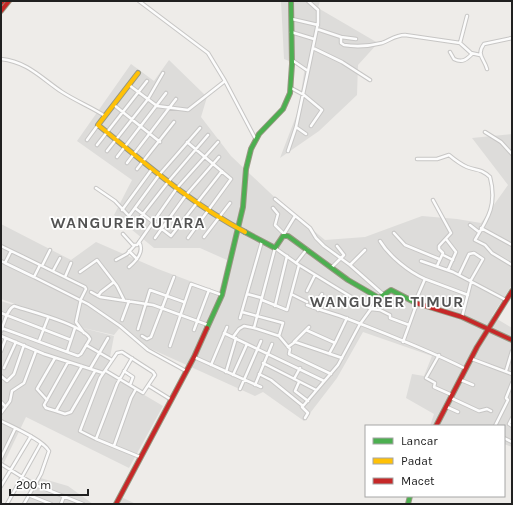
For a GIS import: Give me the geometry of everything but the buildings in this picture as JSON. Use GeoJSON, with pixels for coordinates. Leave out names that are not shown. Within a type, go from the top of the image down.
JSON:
{"type":"FeatureCollection","features":[{"type":"Feature","properties":{"kind":"main road"},"geometry":{"type":"LineString","coordinates":[[1,11],[10,1]]}},
{"type":"Feature","properties":{"kind":"main road"},"geometry":{"type":"LineString","coordinates":[[116,504],[170,399],[194,357],[222,295],[245,194],[247,166],[255,138],[283,109],[291,88],[291,1]]}},
{"type":"Feature","properties":{"kind":"main road"},"geometry":{"type":"LineString","coordinates":[[138,73],[98,125],[168,182],[218,218],[275,248],[285,235],[379,298],[390,290],[416,302],[462,317],[487,330],[512,340]]}},
{"type":"Feature","properties":{"kind":"main road"},"geometry":{"type":"LineString","coordinates":[[437,425],[487,330],[512,291]]}},
{"type":"Feature","properties":{"kind":"street"},"geometry":{"type":"LineString","coordinates":[[139,1],[206,52],[225,81],[255,138]]}},
{"type":"Feature","properties":{"kind":"street"},"geometry":{"type":"LineString","coordinates":[[288,151],[304,95],[318,25],[318,10],[308,1]]}},
{"type":"Feature","properties":{"kind":"street"},"geometry":{"type":"LineString","coordinates":[[460,43],[467,16]]}},
{"type":"Feature","properties":{"kind":"street"},"geometry":{"type":"LineString","coordinates":[[292,19],[318,25]]}},
{"type":"Feature","properties":{"kind":"street"},"geometry":{"type":"LineString","coordinates":[[317,29],[341,38],[356,39]]}},
{"type":"Feature","properties":{"kind":"street"},"geometry":{"type":"LineString","coordinates":[[291,32],[314,39]]}},
{"type":"Feature","properties":{"kind":"street"},"geometry":{"type":"LineString","coordinates":[[341,38],[342,44],[351,46],[381,43],[400,35],[460,43],[472,54],[480,55]]}},
{"type":"Feature","properties":{"kind":"street"},"geometry":{"type":"LineString","coordinates":[[486,69],[480,55],[480,50],[485,43],[502,42],[512,38]]}},
{"type":"Feature","properties":{"kind":"street"},"geometry":{"type":"LineString","coordinates":[[313,48],[342,62],[370,80]]}},
{"type":"Feature","properties":{"kind":"street"},"geometry":{"type":"LineString","coordinates":[[450,52],[454,59],[459,61],[466,60],[472,54]]}},
{"type":"Feature","properties":{"kind":"street"},"geometry":{"type":"LineString","coordinates":[[1,59],[13,61],[27,67],[63,93],[105,116]]}},
{"type":"Feature","properties":{"kind":"street"},"geometry":{"type":"LineString","coordinates":[[292,60],[308,71]]}},
{"type":"Feature","properties":{"kind":"street"},"geometry":{"type":"LineString","coordinates":[[107,151],[148,99],[163,73]]}},
{"type":"Feature","properties":{"kind":"street"},"geometry":{"type":"LineString","coordinates":[[97,145],[147,81]]}},
{"type":"Feature","properties":{"kind":"street"},"geometry":{"type":"LineString","coordinates":[[129,85],[157,106],[191,109],[206,94],[225,81]]}},
{"type":"Feature","properties":{"kind":"street"},"geometry":{"type":"LineString","coordinates":[[291,88],[304,95],[322,110],[311,126]]}},
{"type":"Feature","properties":{"kind":"street"},"geometry":{"type":"LineString","coordinates":[[117,157],[166,93]]}},
{"type":"Feature","properties":{"kind":"street"},"geometry":{"type":"LineString","coordinates":[[128,163],[176,99]]}},
{"type":"Feature","properties":{"kind":"street"},"geometry":{"type":"LineString","coordinates":[[114,105],[160,142]]}},
{"type":"Feature","properties":{"kind":"street"},"geometry":{"type":"LineString","coordinates":[[137,168],[160,142],[174,122]]}},
{"type":"Feature","properties":{"kind":"street"},"geometry":{"type":"LineString","coordinates":[[87,140],[98,125]]}},
{"type":"Feature","properties":{"kind":"street"},"geometry":{"type":"LineString","coordinates":[[296,127],[306,134]]}},
{"type":"Feature","properties":{"kind":"street"},"geometry":{"type":"LineString","coordinates":[[96,188],[115,201],[129,216],[159,174],[200,128]]}},
{"type":"Feature","properties":{"kind":"street"},"geometry":{"type":"LineString","coordinates":[[485,132],[500,142],[512,154]]}},
{"type":"Feature","properties":{"kind":"street"},"geometry":{"type":"LineString","coordinates":[[136,223],[208,135]]}},
{"type":"Feature","properties":{"kind":"street"},"geometry":{"type":"LineString","coordinates":[[187,142],[231,180],[207,210],[188,238]]}},
{"type":"Feature","properties":{"kind":"street"},"geometry":{"type":"LineString","coordinates":[[116,260],[139,242],[177,188],[218,142]]}},
{"type":"Feature","properties":{"kind":"street"},"geometry":{"type":"LineString","coordinates":[[417,159],[437,159],[448,155],[455,161],[468,168],[477,168],[490,177],[493,202],[492,209],[481,228],[476,241],[485,245],[492,253],[512,265]]}},
{"type":"Feature","properties":{"kind":"street"},"geometry":{"type":"LineString","coordinates":[[155,238],[186,195],[219,156]]}},
{"type":"Feature","properties":{"kind":"street"},"geometry":{"type":"LineString","coordinates":[[122,210],[152,169]]}},
{"type":"Feature","properties":{"kind":"street"},"geometry":{"type":"LineString","coordinates":[[135,208],[171,236],[196,202],[222,171]]}},
{"type":"Feature","properties":{"kind":"street"},"geometry":{"type":"LineString","coordinates":[[275,200],[311,228],[318,240],[350,265],[384,295]]}},
{"type":"Feature","properties":{"kind":"street"},"geometry":{"type":"LineString","coordinates":[[433,200],[451,232],[438,246],[443,255],[453,260]]}},
{"type":"Feature","properties":{"kind":"street"},"geometry":{"type":"LineString","coordinates":[[204,237],[230,203]]}},
{"type":"Feature","properties":{"kind":"street"},"geometry":{"type":"LineString","coordinates":[[273,208],[278,214],[275,225],[285,235],[295,216]]}},
{"type":"Feature","properties":{"kind":"street"},"geometry":{"type":"LineString","coordinates":[[470,224],[479,233]]}},
{"type":"Feature","properties":{"kind":"street"},"geometry":{"type":"LineString","coordinates":[[481,228],[512,245]]}},
{"type":"Feature","properties":{"kind":"street"},"geometry":{"type":"LineString","coordinates":[[394,233],[405,245],[439,259]]}},
{"type":"Feature","properties":{"kind":"street"},"geometry":{"type":"LineString","coordinates":[[123,234],[135,245]]}},
{"type":"Feature","properties":{"kind":"street"},"geometry":{"type":"LineString","coordinates":[[446,239],[456,252],[448,270]]}},
{"type":"Feature","properties":{"kind":"street"},"geometry":{"type":"LineString","coordinates":[[240,318],[262,241]]}},
{"type":"Feature","properties":{"kind":"street"},"geometry":{"type":"LineString","coordinates":[[380,241],[383,246],[410,271],[425,279],[468,295]]}},
{"type":"Feature","properties":{"kind":"street"},"geometry":{"type":"LineString","coordinates":[[129,267],[137,260],[141,249],[139,242]]}},
{"type":"Feature","properties":{"kind":"street"},"geometry":{"type":"LineString","coordinates":[[1,246],[85,287],[80,299],[76,322],[90,338],[79,356],[1,329],[11,307],[14,306],[84,332]]}},
{"type":"Feature","properties":{"kind":"street"},"geometry":{"type":"LineString","coordinates":[[332,267],[344,254],[337,246]]}},
{"type":"Feature","properties":{"kind":"street"},"geometry":{"type":"LineString","coordinates":[[254,328],[275,248],[299,265],[371,309],[380,310],[390,316],[390,318],[409,325]]}},
{"type":"Feature","properties":{"kind":"street"},"geometry":{"type":"LineString","coordinates":[[296,263],[307,249]]}},
{"type":"Feature","properties":{"kind":"street"},"geometry":{"type":"LineString","coordinates":[[34,277],[50,250]]}},
{"type":"Feature","properties":{"kind":"street"},"geometry":{"type":"LineString","coordinates":[[350,265],[365,250]]}},
{"type":"Feature","properties":{"kind":"street"},"geometry":{"type":"LineString","coordinates":[[5,263],[11,251]]}},
{"type":"Feature","properties":{"kind":"street"},"geometry":{"type":"LineString","coordinates":[[129,251],[137,260]]}},
{"type":"Feature","properties":{"kind":"street"},"geometry":{"type":"LineString","coordinates":[[421,260],[471,280],[482,258],[471,253],[459,274]]}},
{"type":"Feature","properties":{"kind":"street"},"geometry":{"type":"LineString","coordinates":[[437,266],[439,259],[443,255]]}},
{"type":"Feature","properties":{"kind":"street"},"geometry":{"type":"LineString","coordinates":[[275,306],[287,256]]}},
{"type":"Feature","properties":{"kind":"street"},"geometry":{"type":"LineString","coordinates":[[53,271],[60,258]]}},
{"type":"Feature","properties":{"kind":"street"},"geometry":{"type":"LineString","coordinates":[[80,272],[97,260],[114,282],[124,300]]}},
{"type":"Feature","properties":{"kind":"street"},"geometry":{"type":"LineString","coordinates":[[1,261],[80,299],[120,326],[148,350],[186,371]]}},
{"type":"Feature","properties":{"kind":"street"},"geometry":{"type":"LineString","coordinates":[[65,276],[71,263]]}},
{"type":"Feature","properties":{"kind":"street"},"geometry":{"type":"LineString","coordinates":[[247,294],[287,310],[290,294],[299,265]]}},
{"type":"Feature","properties":{"kind":"street"},"geometry":{"type":"LineString","coordinates":[[459,274],[506,300]]}},
{"type":"Feature","properties":{"kind":"street"},"geometry":{"type":"LineString","coordinates":[[307,291],[315,275]]}},
{"type":"Feature","properties":{"kind":"street"},"geometry":{"type":"LineString","coordinates":[[142,336],[150,338],[174,277]]}},
{"type":"Feature","properties":{"kind":"street"},"geometry":{"type":"LineString","coordinates":[[403,342],[425,279]]}},
{"type":"Feature","properties":{"kind":"street"},"geometry":{"type":"LineString","coordinates":[[98,296],[114,282]]}},
{"type":"Feature","properties":{"kind":"street"},"geometry":{"type":"LineString","coordinates":[[462,317],[471,282]]}},
{"type":"Feature","properties":{"kind":"street"},"geometry":{"type":"LineString","coordinates":[[170,346],[189,287],[192,284],[222,295]]}},
{"type":"Feature","properties":{"kind":"street"},"geometry":{"type":"LineString","coordinates":[[368,292],[374,286]]}},
{"type":"Feature","properties":{"kind":"street"},"geometry":{"type":"LineString","coordinates":[[138,329],[151,290],[184,302]]}},
{"type":"Feature","properties":{"kind":"street"},"geometry":{"type":"LineString","coordinates":[[194,330],[208,290]]}},
{"type":"Feature","properties":{"kind":"street"},"geometry":{"type":"LineString","coordinates":[[91,292],[98,296],[147,303],[181,314],[209,326]]}},
{"type":"Feature","properties":{"kind":"street"},"geometry":{"type":"LineString","coordinates":[[290,294],[318,310],[347,318],[403,342],[439,355],[466,369]]}},
{"type":"Feature","properties":{"kind":"street"},"geometry":{"type":"LineString","coordinates":[[318,310],[322,301],[320,297],[322,294]]}},
{"type":"Feature","properties":{"kind":"street"},"geometry":{"type":"LineString","coordinates":[[302,407],[331,374],[342,358],[360,324],[379,298]]}},
{"type":"Feature","properties":{"kind":"street"},"geometry":{"type":"LineString","coordinates":[[122,320],[129,301]]}},
{"type":"Feature","properties":{"kind":"street"},"geometry":{"type":"LineString","coordinates":[[242,312],[282,323],[279,336]]}},
{"type":"Feature","properties":{"kind":"street"},"geometry":{"type":"LineString","coordinates":[[1,313],[71,340]]}},
{"type":"Feature","properties":{"kind":"street"},"geometry":{"type":"LineString","coordinates":[[39,341],[48,318]]}},
{"type":"Feature","properties":{"kind":"street"},"geometry":{"type":"LineString","coordinates":[[329,354],[347,318]]}},
{"type":"Feature","properties":{"kind":"street"},"geometry":{"type":"LineString","coordinates":[[226,372],[235,338],[241,327],[246,326],[279,336],[290,349],[290,355],[331,374]]}},
{"type":"Feature","properties":{"kind":"street"},"geometry":{"type":"LineString","coordinates":[[211,365],[227,327]]}},
{"type":"Feature","properties":{"kind":"street"},"geometry":{"type":"LineString","coordinates":[[288,347],[309,327]]}},
{"type":"Feature","properties":{"kind":"street"},"geometry":{"type":"LineString","coordinates":[[67,352],[76,328]]}},
{"type":"Feature","properties":{"kind":"street"},"geometry":{"type":"LineString","coordinates":[[306,330],[335,343]]}},
{"type":"Feature","properties":{"kind":"street"},"geometry":{"type":"LineString","coordinates":[[224,333],[300,368],[324,381]]}},
{"type":"Feature","properties":{"kind":"street"},"geometry":{"type":"LineString","coordinates":[[1,336],[55,358],[103,373]]}},
{"type":"Feature","properties":{"kind":"street"},"geometry":{"type":"LineString","coordinates":[[1,351],[6,338]]}},
{"type":"Feature","properties":{"kind":"street"},"geometry":{"type":"LineString","coordinates":[[90,369],[108,338]]}},
{"type":"Feature","properties":{"kind":"street"},"geometry":{"type":"LineString","coordinates":[[240,389],[261,341]]}},
{"type":"Feature","properties":{"kind":"street"},"geometry":{"type":"LineString","coordinates":[[4,368],[16,342]]}},
{"type":"Feature","properties":{"kind":"street"},"geometry":{"type":"LineString","coordinates":[[294,342],[342,358]]}},
{"type":"Feature","properties":{"kind":"street"},"geometry":{"type":"LineString","coordinates":[[233,375],[247,344]]}},
{"type":"Feature","properties":{"kind":"street"},"geometry":{"type":"LineString","coordinates":[[254,385],[272,344]]}},
{"type":"Feature","properties":{"kind":"street"},"geometry":{"type":"LineString","coordinates":[[1,376],[7,381],[14,374],[24,345]]}},
{"type":"Feature","properties":{"kind":"street"},"geometry":{"type":"LineString","coordinates":[[86,345],[112,360]]}},
{"type":"Feature","properties":{"kind":"street"},"geometry":{"type":"LineString","coordinates":[[1,413],[10,401],[12,391],[24,383],[36,351]]}},
{"type":"Feature","properties":{"kind":"street"},"geometry":{"type":"LineString","coordinates":[[106,370],[136,389],[144,392],[149,386],[154,373],[120,351],[103,373],[80,430],[96,439],[140,456]]}},
{"type":"Feature","properties":{"kind":"street"},"geometry":{"type":"LineString","coordinates":[[506,371],[512,351]]}},
{"type":"Feature","properties":{"kind":"street"},"geometry":{"type":"LineString","coordinates":[[439,355],[426,378],[435,383],[434,387],[479,411],[491,411]]}},
{"type":"Feature","properties":{"kind":"street"},"geometry":{"type":"LineString","coordinates":[[194,357],[261,387]]}},
{"type":"Feature","properties":{"kind":"street"},"geometry":{"type":"LineString","coordinates":[[48,400],[37,390],[55,358]]}},
{"type":"Feature","properties":{"kind":"street"},"geometry":{"type":"LineString","coordinates":[[96,439],[120,379],[132,358]]}},
{"type":"Feature","properties":{"kind":"street"},"geometry":{"type":"LineString","coordinates":[[471,359],[512,374]]}},
{"type":"Feature","properties":{"kind":"street"},"geometry":{"type":"LineString","coordinates":[[68,362],[44,406],[64,414],[71,412],[95,371]]}},
{"type":"Feature","properties":{"kind":"street"},"geometry":{"type":"LineString","coordinates":[[263,364],[316,390]]}},
{"type":"Feature","properties":{"kind":"street"},"geometry":{"type":"LineString","coordinates":[[56,411],[82,366]]}},
{"type":"Feature","properties":{"kind":"street"},"geometry":{"type":"LineString","coordinates":[[294,379],[300,368]]}},
{"type":"Feature","properties":{"kind":"street"},"geometry":{"type":"LineString","coordinates":[[124,371],[133,377],[130,385]]}},
{"type":"Feature","properties":{"kind":"street"},"geometry":{"type":"LineString","coordinates":[[259,374],[271,380],[308,412],[305,418]]}},
{"type":"Feature","properties":{"kind":"street"},"geometry":{"type":"LineString","coordinates":[[461,380],[473,385]]}},
{"type":"Feature","properties":{"kind":"street"},"geometry":{"type":"LineString","coordinates":[[299,382],[295,391],[308,401]]}},
{"type":"Feature","properties":{"kind":"street"},"geometry":{"type":"LineString","coordinates":[[496,425],[508,400],[506,398],[512,383]]}},
{"type":"Feature","properties":{"kind":"street"},"geometry":{"type":"LineString","coordinates":[[149,386],[170,399]]}},
{"type":"Feature","properties":{"kind":"street"},"geometry":{"type":"LineString","coordinates":[[114,446],[129,403],[136,389]]}},
{"type":"Feature","properties":{"kind":"street"},"geometry":{"type":"LineString","coordinates":[[508,400],[512,401]]}},
{"type":"Feature","properties":{"kind":"street"},"geometry":{"type":"LineString","coordinates":[[1,402],[5,406]]}},
{"type":"Feature","properties":{"kind":"street"},"geometry":{"type":"LineString","coordinates":[[447,406],[458,412]]}},
{"type":"Feature","properties":{"kind":"street"},"geometry":{"type":"LineString","coordinates":[[512,418],[509,424],[512,426]]}},
{"type":"Feature","properties":{"kind":"street"},"geometry":{"type":"LineString","coordinates":[[1,421],[31,436],[48,449],[50,454],[36,485],[24,504]]}},
{"type":"Feature","properties":{"kind":"street"},"geometry":{"type":"LineString","coordinates":[[1,458],[15,429]]}},
{"type":"Feature","properties":{"kind":"street"},"geometry":{"type":"LineString","coordinates":[[1,486],[31,436]]}},
{"type":"Feature","properties":{"kind":"street"},"geometry":{"type":"LineString","coordinates":[[7,504],[23,478],[40,443]]}},
{"type":"Feature","properties":{"kind":"street"},"geometry":{"type":"LineString","coordinates":[[1,464],[36,485],[83,504]]}},
{"type":"Feature","properties":{"kind":"street"},"geometry":{"type":"LineString","coordinates":[[31,496],[51,504]]}},
{"type":"Feature","properties":{"kind":"street"},"geometry":{"type":"LineString","coordinates":[[61,504],[64,496]]}},
{"type":"Feature","properties":{"kind":"shaded area"},"geometry":{"type":"Polygon","coordinates":[[[281,1],[320,1],[318,8],[378,43],[358,65],[357,95],[319,131],[280,158],[298,111],[305,67],[284,59],[281,1]]]}},
{"type":"Feature","properties":{"kind":"shaded area"},"geometry":{"type":"Polygon","coordinates":[[[169,60],[207,97],[201,117],[231,156],[286,208],[325,240],[365,237],[422,216],[481,223],[508,185],[472,138],[512,134],[512,285],[492,316],[512,328],[512,447],[505,444],[505,425],[430,425],[434,414],[406,398],[412,374],[424,376],[432,356],[363,332],[337,378],[304,421],[263,392],[255,396],[149,348],[122,325],[114,335],[79,327],[114,336],[107,373],[163,406],[129,468],[26,417],[1,469],[1,301],[52,317],[1,299],[1,224],[71,260],[96,242],[158,269],[219,292],[227,260],[200,248],[154,248],[114,215],[132,180],[77,141],[131,64],[154,81],[169,60]]]}},
{"type":"Feature","properties":{"kind":"shaded area"},"geometry":{"type":"Polygon","coordinates":[[[37,477],[68,486],[93,504],[22,504],[37,477]]]}},
{"type":"Feature","properties":{"kind":"shaded area"},"geometry":{"type":"Polygon","coordinates":[[[121,497],[136,504],[118,504],[121,497]]]}},
{"type":"Feature","properties":{"kind":"traffic: fast"},"geometry":{"type":"LineString","coordinates":[[207,328],[222,295],[243,207],[246,169],[251,149],[259,134],[283,109],[290,93],[292,64],[291,1]]}},
{"type":"Feature","properties":{"kind":"traffic: fast"},"geometry":{"type":"LineString","coordinates":[[245,232],[275,248],[283,236],[288,236],[348,280],[379,298],[391,290],[416,303]]}},
{"type":"Feature","properties":{"kind":"traffic: fast"},"geometry":{"type":"LineString","coordinates":[[408,504],[410,497]]}},
{"type":"Feature","properties":{"kind":"traffic: slow"},"geometry":{"type":"LineString","coordinates":[[138,73],[98,125],[187,196],[225,221],[245,232]]}},
{"type":"Feature","properties":{"kind":"traffic: jam"},"geometry":{"type":"LineString","coordinates":[[1,11],[9,1]]}},
{"type":"Feature","properties":{"kind":"traffic: jam"},"geometry":{"type":"LineString","coordinates":[[437,425],[477,347],[512,291]]}},
{"type":"Feature","properties":{"kind":"traffic: jam"},"geometry":{"type":"LineString","coordinates":[[416,303],[462,317],[512,340]]}},
{"type":"Feature","properties":{"kind":"traffic: jam"},"geometry":{"type":"LineString","coordinates":[[116,504],[194,357],[207,328]]}},
{"type":"Feature","properties":{"kind":"district","name":"WANGURER UTARA"},"geometry":{"type":"Point","coordinates":[128,222]}},
{"type":"Feature","properties":{"kind":"district","name":"WANGURER TIMUR"},"geometry":{"type":"Point","coordinates":[387,301]}}]}
